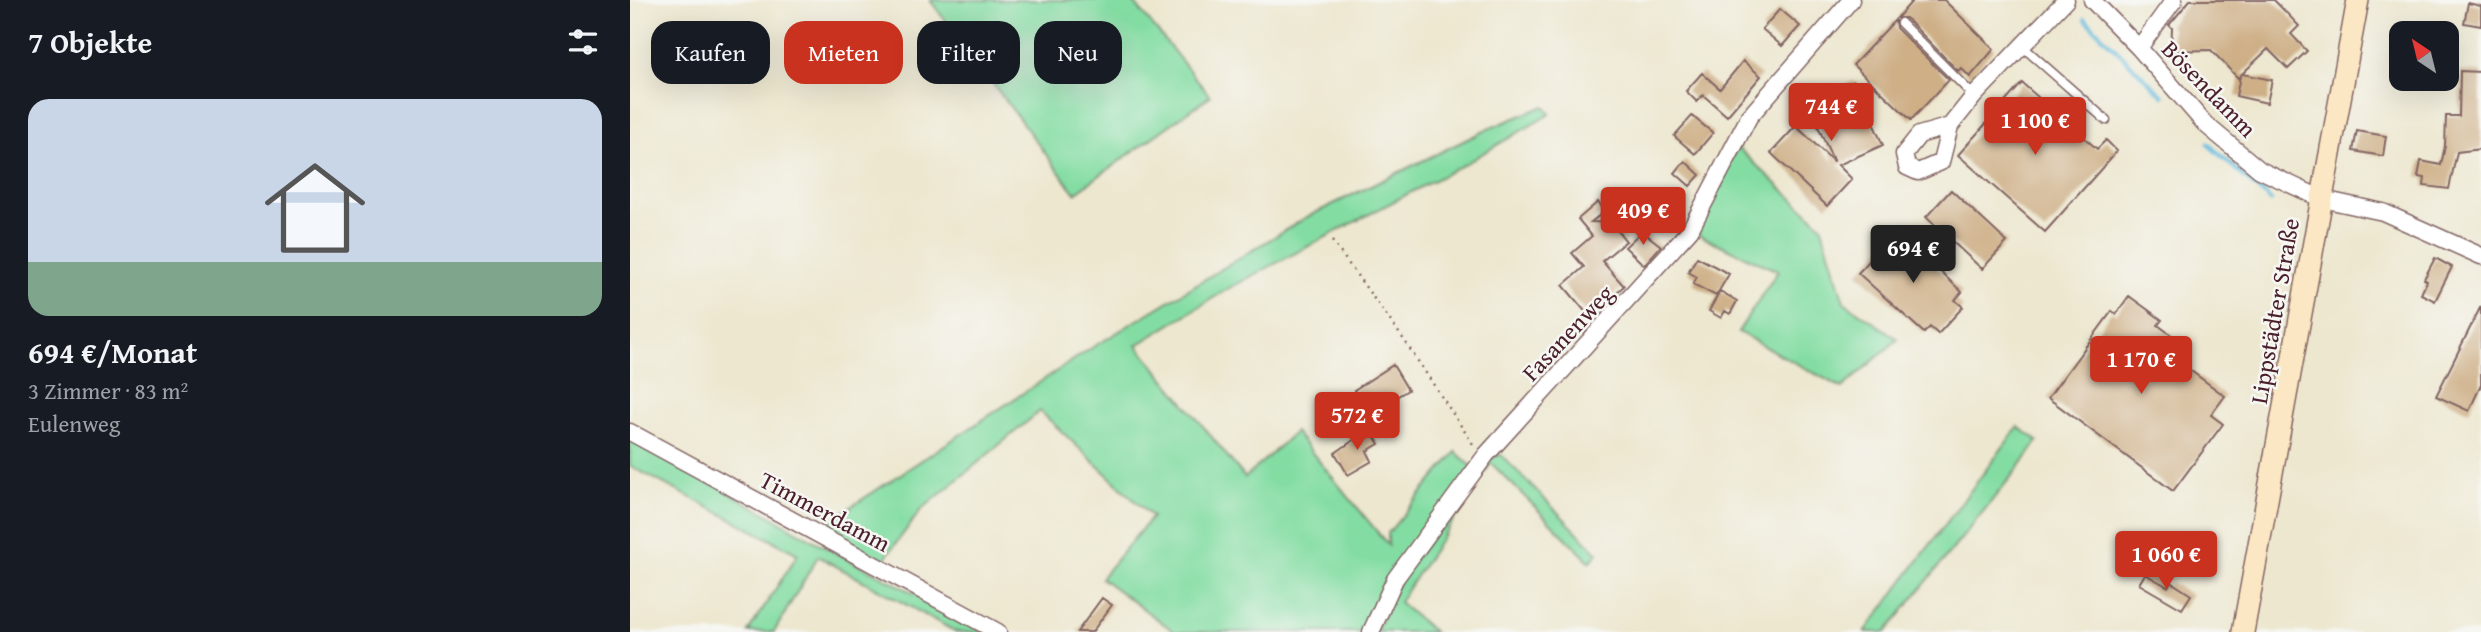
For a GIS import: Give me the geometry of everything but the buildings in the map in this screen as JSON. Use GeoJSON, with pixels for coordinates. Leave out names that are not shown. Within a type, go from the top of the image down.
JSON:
{"type":"FeatureCollection","features":[{"type":"Feature","properties":{"kind":"main road","name":"Lippstädter Straße"},"geometry":{"type":"LineString","coordinates":[[2243,632],[2358,0]]}},
{"type":"Feature","properties":{"kind":"street","name":"Fasanenweg"},"geometry":{"type":"LineString","coordinates":[[1371,632],[1395,579],[1484,458],[1690,230],[1749,117],[1851,0]]}},
{"type":"Feature","properties":{"kind":"street"},"geometry":{"type":"LineString","coordinates":[[1950,127],[1974,96],[2066,0]]}},
{"type":"Feature","properties":{"kind":"street","name":"Bösendamm"},"geometry":{"type":"LineString","coordinates":[[2092,0],[2139,48],[2205,124],[2260,170],[2322,199],[2384,212],[2481,256]]}},
{"type":"Feature","properties":{"kind":"street","name":"Bösendamm"},"geometry":{"type":"LineString","coordinates":[[2139,48],[2174,0]]}},
{"type":"Feature","properties":{"kind":"street","name":"Timmerdamm"},"geometry":{"type":"LineString","coordinates":[[630,432],[998,632]]}},
{"type":"Feature","properties":{"kind":"lane"},"geometry":{"type":"LineString","coordinates":[[1901,23],[1974,96]]}},
{"type":"Feature","properties":{"kind":"lane"},"geometry":{"type":"LineString","coordinates":[[2022,46],[2106,120]]}},
{"type":"Feature","properties":{"kind":"path"},"geometry":{"type":"LineString","coordinates":[[1332,241],[1402,337],[1484,458]]}},
{"type":"Feature","properties":{"kind":"green space"},"geometry":{"type":"Polygon","coordinates":[[[930,0],[1132,0],[1210,96],[1075,193],[993,84],[1020,84],[1020,21],[946,21],[930,0]]]}},
{"type":"Feature","properties":{"kind":"green space"},"geometry":{"type":"Polygon","coordinates":[[[1544,106],[1550,114],[1463,165],[1231,287],[1137,345],[1245,478],[1295,432],[1388,545],[1388,533],[1456,452],[1472,467],[1367,632],[1175,632],[1101,578],[1152,517],[1040,411],[921,510],[882,562],[838,539],[822,526],[1090,349],[1307,217],[1488,129],[1544,106]]]}},
{"type":"Feature","properties":{"kind":"green space"},"geometry":{"type":"Polygon","coordinates":[[[1737,147],[1821,225],[1844,302],[1898,339],[1842,388],[1738,332],[1778,271],[1694,233],[1737,147]]]}},
{"type":"Feature","properties":{"kind":"green space"},"geometry":{"type":"Polygon","coordinates":[[[2018,427],[2038,441],[2027,457],[1886,632],[1865,632],[2018,427]]]}},
{"type":"Feature","properties":{"kind":"green space"},"geometry":{"type":"Polygon","coordinates":[[[630,437],[827,548],[988,632],[956,632],[818,556],[774,632],[748,632],[798,554],[630,466],[630,437]]]}},
{"type":"Feature","properties":{"kind":"green space"},"geometry":{"type":"Polygon","coordinates":[[[1500,454],[1598,553],[1590,562],[1491,463],[1399,602],[1434,632],[1376,632],[1398,581],[1489,460],[1500,454]]]}},
{"type":"Feature","properties":{"kind":"waterway"},"geometry":{"type":"LineString","coordinates":[[2085,19],[2163,96]]}},
{"type":"Feature","properties":{"kind":"waterway"},"geometry":{"type":"LineString","coordinates":[[2208,144],[2271,201]]}}]}
